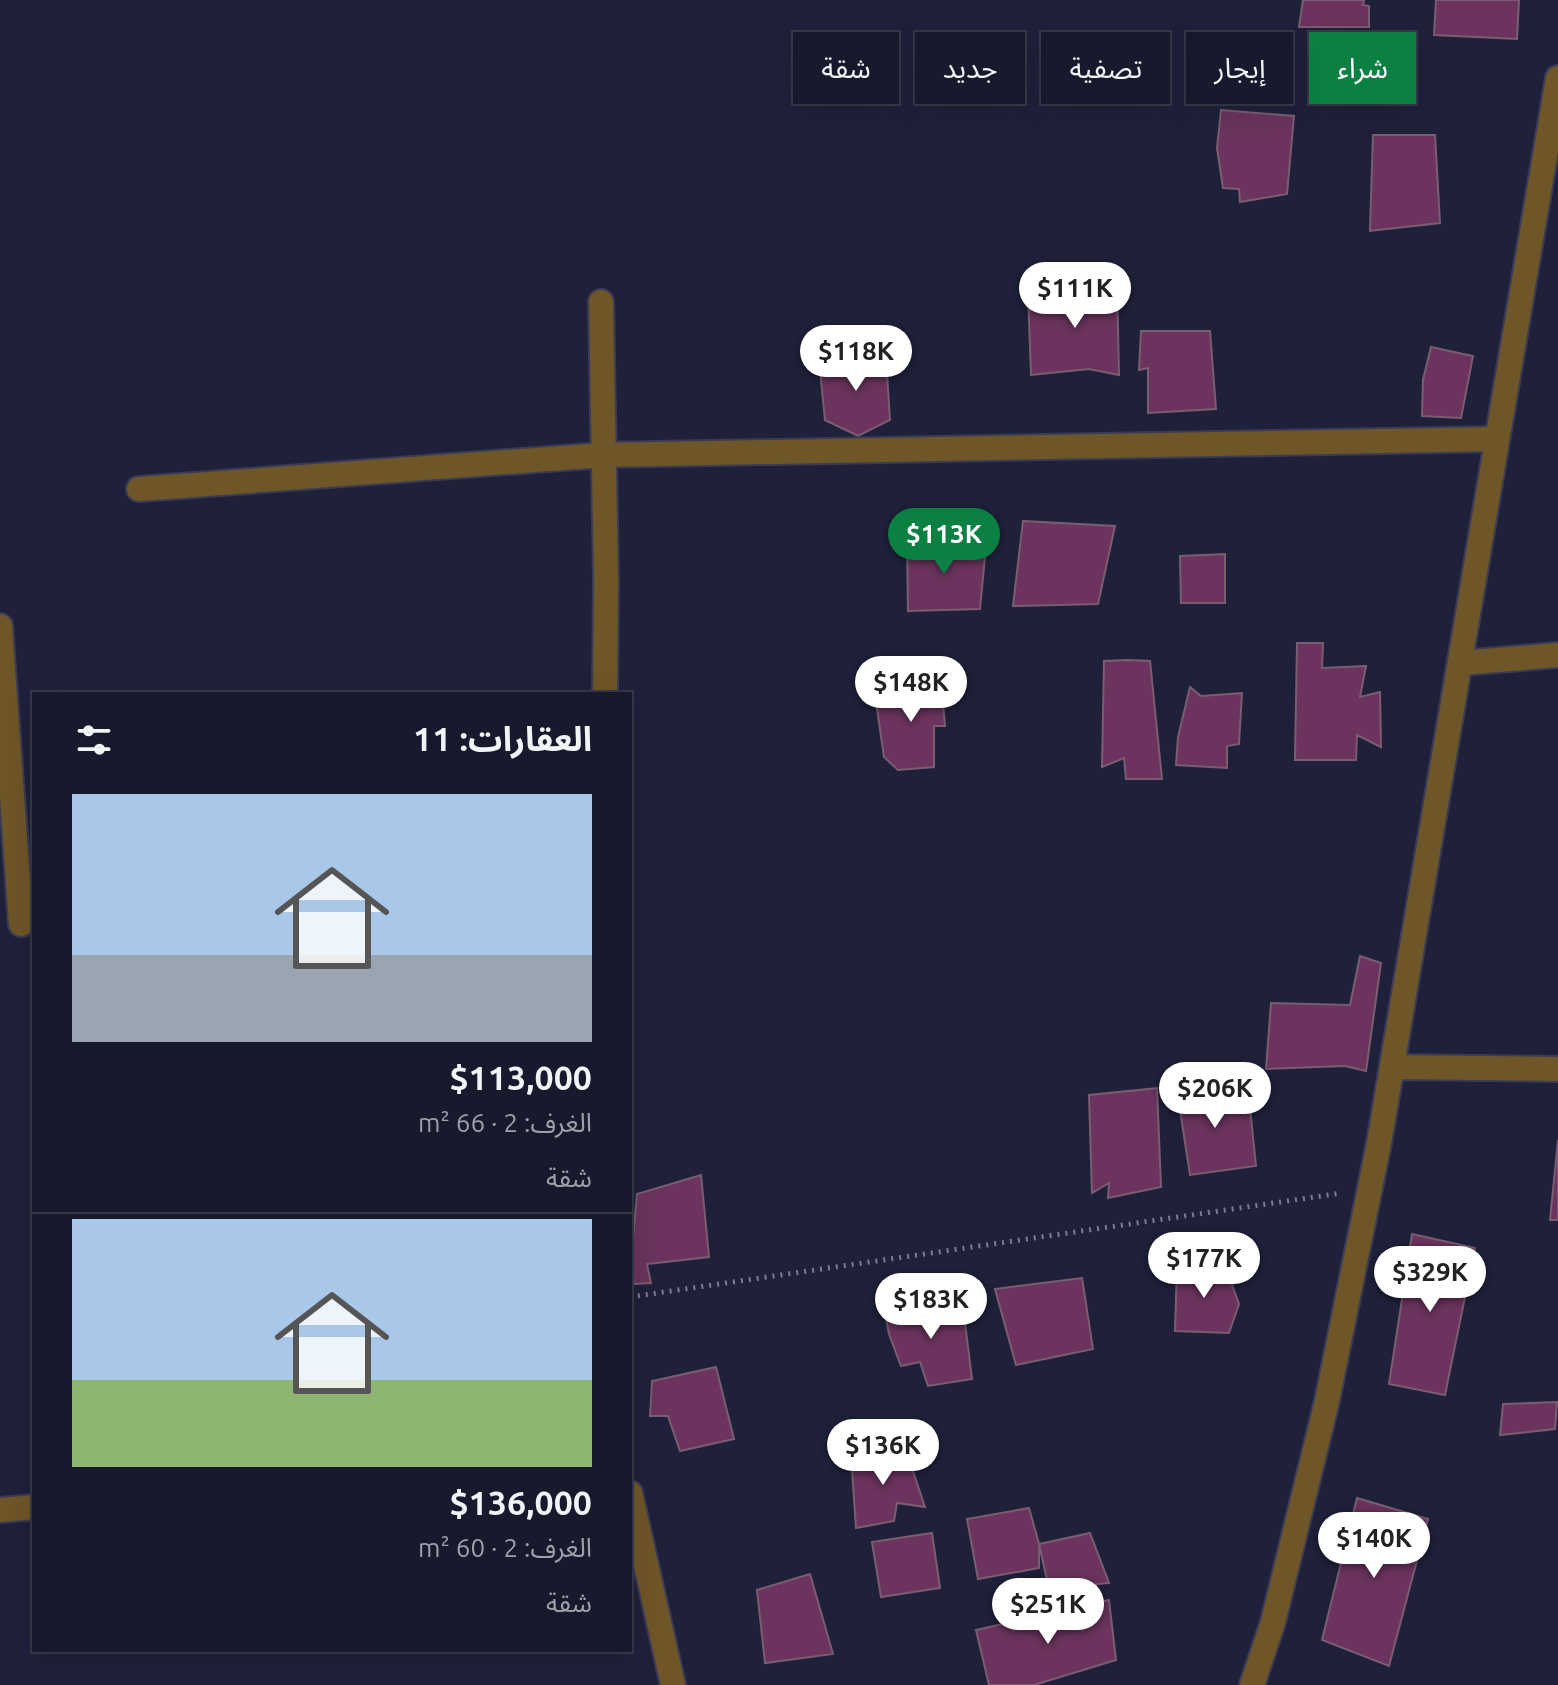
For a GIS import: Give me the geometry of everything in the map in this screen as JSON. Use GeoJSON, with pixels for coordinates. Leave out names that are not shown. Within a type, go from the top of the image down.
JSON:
{"type":"FeatureCollection","features":[{"type":"Feature","properties":{"kind":"street"},"geometry":{"type":"LineString","coordinates":[[1252,1685],[1273,1622],[1327,1401],[1370,1189],[1558,78]]}},
{"type":"Feature","properties":{"kind":"street"},"geometry":{"type":"LineString","coordinates":[[601,302],[605,692]]}},
{"type":"Feature","properties":{"kind":"street"},"geometry":{"type":"LineString","coordinates":[[139,489],[603,455],[1497,439]]}},
{"type":"Feature","properties":{"kind":"street"},"geometry":{"type":"LineString","coordinates":[[0,626],[18,924]]}},
{"type":"Feature","properties":{"kind":"street"},"geometry":{"type":"LineString","coordinates":[[1460,663],[1558,655]]}},
{"type":"Feature","properties":{"kind":"street"},"geometry":{"type":"LineString","coordinates":[[1392,1067],[1558,1069]]}},
{"type":"Feature","properties":{"kind":"street"},"geometry":{"type":"LineString","coordinates":[[632,1502],[673,1685]]}},
{"type":"Feature","properties":{"kind":"street"},"geometry":{"type":"LineString","coordinates":[[0,1510],[32,1507]]}},
{"type":"Feature","properties":{"kind":"path"},"geometry":{"type":"LineString","coordinates":[[632,1297],[1370,1189]]}},
{"type":"Feature","properties":{"kind":"building"},"geometry":{"type":"Polygon","coordinates":[[[1303,0],[1364,0],[1363,5],[1369,6],[1369,27],[1299,27],[1303,0]]]}},
{"type":"Feature","properties":{"kind":"building"},"geometry":{"type":"Polygon","coordinates":[[[1436,0],[1519,0],[1517,39],[1434,35],[1436,0]]]}},
{"type":"Feature","properties":{"kind":"building"},"geometry":{"type":"Polygon","coordinates":[[[1221,110],[1294,116],[1287,194],[1240,202],[1239,189],[1223,188],[1217,148],[1221,110]]]}},
{"type":"Feature","properties":{"kind":"building"},"geometry":{"type":"Polygon","coordinates":[[[1373,135],[1435,135],[1440,223],[1370,231],[1373,135]]]}},
{"type":"Feature","properties":{"kind":"building"},"geometry":{"type":"Polygon","coordinates":[[[1086,279],[1117,283],[1119,375],[1089,369],[1031,375],[1028,293],[1082,293],[1086,279]]]}},
{"type":"Feature","properties":{"kind":"building"},"geometry":{"type":"Polygon","coordinates":[[[1141,331],[1210,331],[1216,409],[1148,413],[1148,368],[1139,370],[1141,331]]]}},
{"type":"Feature","properties":{"kind":"building"},"geometry":{"type":"Polygon","coordinates":[[[1431,347],[1473,356],[1461,418],[1422,416],[1423,380],[1431,347]]]}},
{"type":"Feature","properties":{"kind":"building"},"geometry":{"type":"Polygon","coordinates":[[[886,357],[890,420],[858,436],[825,420],[819,360],[886,357]]]}},
{"type":"Feature","properties":{"kind":"building"},"geometry":{"type":"Polygon","coordinates":[[[1023,521],[1115,526],[1098,604],[1013,606],[1023,521]]]}},
{"type":"Feature","properties":{"kind":"building"},"geometry":{"type":"Polygon","coordinates":[[[917,533],[920,543],[986,546],[980,609],[908,611],[907,542],[917,533]]]}},
{"type":"Feature","properties":{"kind":"building"},"geometry":{"type":"Polygon","coordinates":[[[1225,554],[1225,603],[1181,603],[1180,556],[1225,554]]]}},
{"type":"Feature","properties":{"kind":"building"},"geometry":{"type":"Polygon","coordinates":[[[1297,643],[1323,643],[1322,668],[1366,666],[1360,697],[1380,692],[1381,747],[1357,735],[1356,760],[1295,760],[1297,643]]]}},
{"type":"Feature","properties":{"kind":"building"},"geometry":{"type":"Polygon","coordinates":[[[1104,661],[1150,661],[1162,779],[1126,779],[1124,758],[1102,767],[1104,661]]]}},
{"type":"Feature","properties":{"kind":"building"},"geometry":{"type":"Polygon","coordinates":[[[941,679],[945,726],[934,726],[934,767],[898,770],[884,757],[875,695],[911,690],[910,681],[941,679]]]}},
{"type":"Feature","properties":{"kind":"building"},"geometry":{"type":"Polygon","coordinates":[[[1190,687],[1201,696],[1242,693],[1239,744],[1227,746],[1227,768],[1176,765],[1178,737],[1190,687]]]}},
{"type":"Feature","properties":{"kind":"building"},"geometry":{"type":"Polygon","coordinates":[[[1360,956],[1381,963],[1366,1071],[1345,1066],[1266,1069],[1271,1003],[1350,1005],[1360,956]]]}},
{"type":"Feature","properties":{"kind":"building"},"geometry":{"type":"Polygon","coordinates":[[[1176,1084],[1233,1089],[1233,1107],[1250,1108],[1256,1166],[1190,1175],[1176,1084]]]}},
{"type":"Feature","properties":{"kind":"building"},"geometry":{"type":"Polygon","coordinates":[[[1157,1088],[1161,1187],[1108,1198],[1109,1183],[1092,1193],[1089,1095],[1157,1088]]]}},
{"type":"Feature","properties":{"kind":"building"},"geometry":{"type":"Polygon","coordinates":[[[1558,1140],[1558,1220],[1550,1220],[1558,1140]]]}},
{"type":"Feature","properties":{"kind":"building"},"geometry":{"type":"Polygon","coordinates":[[[701,1175],[709,1257],[647,1264],[651,1283],[634,1284],[632,1252],[637,1194],[701,1175]]]}},
{"type":"Feature","properties":{"kind":"building"},"geometry":{"type":"Polygon","coordinates":[[[1412,1234],[1475,1248],[1445,1395],[1389,1384],[1412,1234]]]}},
{"type":"Feature","properties":{"kind":"building"},"geometry":{"type":"Polygon","coordinates":[[[1198,1263],[1228,1274],[1239,1304],[1229,1333],[1175,1331],[1177,1265],[1198,1263]]]}},
{"type":"Feature","properties":{"kind":"building"},"geometry":{"type":"Polygon","coordinates":[[[1082,1278],[1093,1349],[1016,1365],[995,1289],[1082,1278]]]}},
{"type":"Feature","properties":{"kind":"building"},"geometry":{"type":"Polygon","coordinates":[[[911,1302],[964,1315],[972,1379],[928,1386],[920,1362],[901,1366],[889,1334],[884,1308],[911,1302]]]}},
{"type":"Feature","properties":{"kind":"building"},"geometry":{"type":"Polygon","coordinates":[[[716,1367],[734,1439],[680,1451],[668,1416],[650,1416],[652,1381],[716,1367]]]}},
{"type":"Feature","properties":{"kind":"building"},"geometry":{"type":"Polygon","coordinates":[[[1557,1402],[1555,1429],[1500,1435],[1503,1404],[1557,1402]]]}},
{"type":"Feature","properties":{"kind":"building"},"geometry":{"type":"Polygon","coordinates":[[[906,1450],[925,1507],[897,1503],[894,1521],[856,1528],[851,1456],[906,1450]]]}},
{"type":"Feature","properties":{"kind":"building"},"geometry":{"type":"Polygon","coordinates":[[[1357,1498],[1428,1519],[1389,1666],[1322,1640],[1357,1498]]]}},
{"type":"Feature","properties":{"kind":"building"},"geometry":{"type":"Polygon","coordinates":[[[1029,1508],[1039,1544],[1039,1568],[978,1579],[967,1519],[1029,1508]]]}},
{"type":"Feature","properties":{"kind":"building"},"geometry":{"type":"Polygon","coordinates":[[[932,1533],[940,1588],[881,1597],[872,1542],[932,1533]]]}},
{"type":"Feature","properties":{"kind":"building"},"geometry":{"type":"Polygon","coordinates":[[[1090,1533],[1109,1583],[1049,1589],[1039,1544],[1090,1533]]]}},
{"type":"Feature","properties":{"kind":"building"},"geometry":{"type":"Polygon","coordinates":[[[810,1574],[833,1654],[765,1663],[757,1590],[810,1574]]]}},
{"type":"Feature","properties":{"kind":"building"},"geometry":{"type":"Polygon","coordinates":[[[1109,1600],[1116,1660],[1034,1685],[989,1685],[976,1630],[1109,1600]]]}}]}
